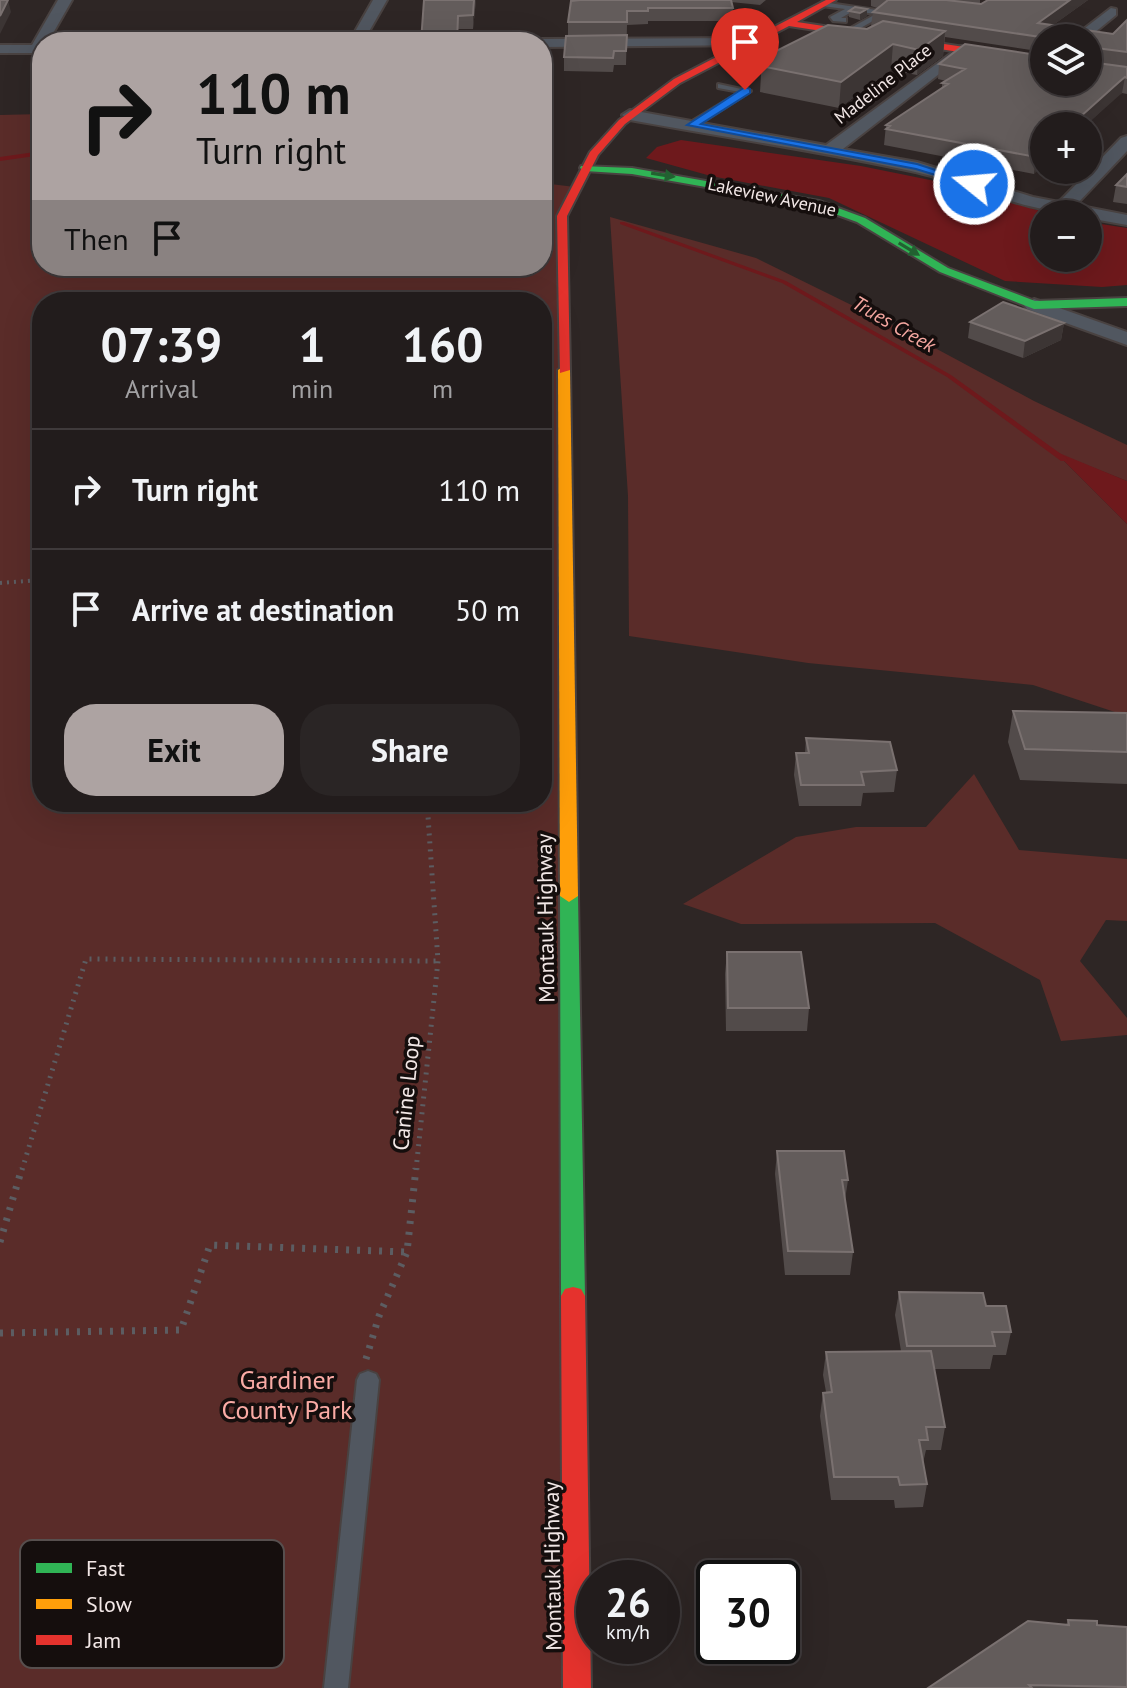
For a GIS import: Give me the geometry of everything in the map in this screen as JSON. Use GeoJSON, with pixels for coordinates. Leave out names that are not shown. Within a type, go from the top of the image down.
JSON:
{"type":"FeatureCollection","features":[{"type":"Feature","properties":{"kind":"main road","name":"Montauk Highway"},"geometry":{"type":"LineString","coordinates":[[577,1688],[562,216],[585,168],[601,145],[630,115],[669,86],[829,2]]}},
{"type":"Feature","properties":{"kind":"main road"},"geometry":{"type":"LineString","coordinates":[[789,23],[853,26],[877,43],[1030,60]]}},
{"type":"Feature","properties":{"kind":"main road","name":"Lakeview Avenue"},"geometry":{"type":"LineString","coordinates":[[585,168],[674,177],[815,203],[861,220],[944,270],[1034,305],[1127,302]]}},
{"type":"Feature","properties":{"kind":"street"},"geometry":{"type":"LineString","coordinates":[[48,32],[65,0]]}},
{"type":"Feature","properties":{"kind":"street"},"geometry":{"type":"LineString","coordinates":[[362,32],[380,0]]}},
{"type":"Feature","properties":{"kind":"street"},"geometry":{"type":"LineString","coordinates":[[1096,24],[1111,12]]}},
{"type":"Feature","properties":{"kind":"street"},"geometry":{"type":"LineString","coordinates":[[552,43],[753,42]]}},
{"type":"Feature","properties":{"kind":"street"},"geometry":{"type":"LineString","coordinates":[[0,49],[32,49]]}},
{"type":"Feature","properties":{"kind":"street","name":"Madeline Place"},"geometry":{"type":"LineString","coordinates":[[829,151],[961,50]]}},
{"type":"Feature","properties":{"kind":"street"},"geometry":{"type":"LineString","coordinates":[[630,115],[917,167],[1030,202]]}},
{"type":"Feature","properties":{"kind":"street"},"geometry":{"type":"LineString","coordinates":[[1071,200],[1127,141]]}},
{"type":"Feature","properties":{"kind":"street"},"geometry":{"type":"LineString","coordinates":[[1102,215],[1127,220]]}},
{"type":"Feature","properties":{"kind":"street","name":"Lakeview Avenue"},"geometry":{"type":"LineString","coordinates":[[1034,305],[1127,339]]}},
{"type":"Feature","properties":{"kind":"lane"},"geometry":{"type":"LineString","coordinates":[[829,2],[883,13],[853,26],[833,19],[852,8]]}},
{"type":"Feature","properties":{"kind":"lane"},"geometry":{"type":"LineString","coordinates":[[853,26],[862,10]]}},
{"type":"Feature","properties":{"kind":"lane"},"geometry":{"type":"LineString","coordinates":[[725,56],[766,63],[775,62],[796,50]]}},
{"type":"Feature","properties":{"kind":"lane"},"geometry":{"type":"LineString","coordinates":[[692,125],[747,91],[721,86]]}},
{"type":"Feature","properties":{"kind":"lane"},"geometry":{"type":"LineString","coordinates":[[336,1688],[368,1380]]}},
{"type":"Feature","properties":{"kind":"path"},"geometry":{"type":"LineString","coordinates":[[0,583],[32,581]]}},
{"type":"Feature","properties":{"kind":"path","name":"Canine Loop"},"geometry":{"type":"LineString","coordinates":[[368,1380],[366,1356],[379,1316],[407,1252],[438,961],[428,812]]}},
{"type":"Feature","properties":{"kind":"path"},"geometry":{"type":"LineString","coordinates":[[0,1242],[86,959],[438,961]]}},
{"type":"Feature","properties":{"kind":"path"},"geometry":{"type":"LineString","coordinates":[[0,1333],[181,1330],[210,1245],[407,1252]]}},
{"type":"Feature","properties":{"kind":"green space","name":"Gardiner County Park"},"geometry":{"type":"Polygon","coordinates":[[[32,114],[32,276],[552,276],[552,184],[575,187],[563,219],[577,1688],[0,1688],[0,115],[32,114]]]}},
{"type":"Feature","properties":{"kind":"green space"},"geometry":{"type":"Polygon","coordinates":[[[610,217],[756,258],[892,325],[1034,401],[1127,445],[1127,481],[1056,453],[1127,524],[1127,716],[1033,685],[808,663],[629,636],[628,496],[610,217]]]}},
{"type":"Feature","properties":{"kind":"green space"},"geometry":{"type":"Polygon","coordinates":[[[974,774],[1019,850],[1127,859],[1127,921],[1106,920],[1080,961],[1127,1018],[1127,1035],[1061,1041],[1040,980],[935,923],[741,924],[683,904],[796,837],[856,827],[926,827],[974,774]]]}},
{"type":"Feature","properties":{"kind":"shaded area"},"geometry":{"type":"Polygon","coordinates":[[[681,140],[861,166],[940,182],[1030,208],[1030,272],[1102,272],[1102,224],[1127,228],[1127,285],[1102,287],[1005,281],[829,198],[711,176],[646,158],[657,147],[681,140]]]}},
{"type":"Feature","properties":{"kind":"shaded area"},"geometry":{"type":"Polygon","coordinates":[[[1054,451],[1127,481],[1127,524],[1054,451]]]}},
{"type":"Feature","properties":{"kind":"building"},"geometry":{"type":"Polygon","coordinates":[[[0,0],[8,0],[0,16],[0,0]]]}},
{"type":"Feature","properties":{"kind":"building"},"geometry":{"type":"Polygon","coordinates":[[[424,0],[474,0],[473,15],[458,16],[457,32],[422,32],[424,0]]]}},
{"type":"Feature","properties":{"kind":"building"},"geometry":{"type":"Polygon","coordinates":[[[731,0],[733,8],[648,8],[648,11],[627,11],[627,22],[568,22],[571,1],[731,0]]]}},
{"type":"Feature","properties":{"kind":"building"},"geometry":{"type":"Polygon","coordinates":[[[888,0],[946,0],[981,4],[988,0],[1070,0],[1038,23],[1045,24],[1030,24],[1030,35],[873,12],[888,0]]]}},
{"type":"Feature","properties":{"kind":"building"},"geometry":{"type":"Polygon","coordinates":[[[855,7],[867,9],[860,13],[849,11],[855,7]]]}},
{"type":"Feature","properties":{"kind":"building"},"geometry":{"type":"Polygon","coordinates":[[[1127,20],[1127,52],[1102,49],[1102,32],[1113,34],[1127,20]]]}},
{"type":"Feature","properties":{"kind":"building"},"geometry":{"type":"Polygon","coordinates":[[[883,21],[945,31],[919,50],[893,44],[841,82],[761,66],[771,59],[762,58],[828,25],[867,29],[883,21]]]}},
{"type":"Feature","properties":{"kind":"building"},"geometry":{"type":"Polygon","coordinates":[[[627,35],[626,51],[614,51],[613,58],[564,57],[566,36],[627,35]]]}},
{"type":"Feature","properties":{"kind":"building"},"geometry":{"type":"Polygon","coordinates":[[[965,44],[1030,54],[1030,96],[1102,96],[1102,64],[1127,67],[1127,78],[1086,112],[1030,112],[1030,156],[886,129],[890,126],[886,125],[948,84],[942,83],[965,69],[939,64],[965,44]]]}},
{"type":"Feature","properties":{"kind":"building"},"geometry":{"type":"Polygon","coordinates":[[[1127,174],[1127,187],[1116,185],[1127,174]]]}},
{"type":"Feature","properties":{"kind":"building"},"geometry":{"type":"Polygon","coordinates":[[[1003,302],[1064,323],[1025,341],[970,322],[1003,302]]]}},
{"type":"Feature","properties":{"kind":"building"},"geometry":{"type":"Polygon","coordinates":[[[1013,711],[1127,713],[1127,752],[1025,749],[1013,711]]]}},
{"type":"Feature","properties":{"kind":"building"},"geometry":{"type":"Polygon","coordinates":[[[806,738],[890,742],[897,770],[861,772],[864,785],[801,785],[796,753],[809,753],[806,738]]]}},
{"type":"Feature","properties":{"kind":"building"},"geometry":{"type":"Polygon","coordinates":[[[727,952],[801,952],[809,1008],[728,1008],[727,952]]]}},
{"type":"Feature","properties":{"kind":"building"},"geometry":{"type":"Polygon","coordinates":[[[777,1151],[844,1151],[848,1180],[842,1180],[853,1252],[788,1251],[777,1151]]]}},
{"type":"Feature","properties":{"kind":"building"},"geometry":{"type":"Polygon","coordinates":[[[899,1292],[983,1293],[986,1306],[1006,1306],[1011,1332],[992,1332],[995,1346],[907,1346],[899,1292]]]}},
{"type":"Feature","properties":{"kind":"building"},"geometry":{"type":"Polygon","coordinates":[[[931,1351],[945,1427],[926,1427],[928,1440],[919,1440],[927,1484],[900,1485],[898,1477],[834,1477],[823,1393],[832,1392],[826,1352],[931,1351]]]}},
{"type":"Feature","properties":{"kind":"building"},"geometry":{"type":"Polygon","coordinates":[[[1068,1620],[1097,1621],[1097,1625],[1127,1627],[1127,1687],[1029,1685],[1032,1688],[928,1688],[1028,1621],[1069,1625],[1068,1620]]]}},
{"type":"Feature","properties":{"kind":"waterway","name":"Trues Creek"},"geometry":{"type":"LineString","coordinates":[[0,159],[32,154]]}},
{"type":"Feature","properties":{"kind":"waterway","name":"Trues Creek"},"geometry":{"type":"LineString","coordinates":[[622,223],[784,282],[949,376],[1064,459]]}},
{"type":"Feature","properties":{"kind":"traffic: fast"},"geometry":{"type":"LineString","coordinates":[[585,168],[632,171],[815,203],[861,220],[944,270],[1034,305],[1127,302]]}},
{"type":"Feature","properties":{"kind":"traffic: fast"},"geometry":{"type":"LineString","coordinates":[[569,896],[573,1296]]}},
{"type":"Feature","properties":{"kind":"traffic: slow"},"geometry":{"type":"LineString","coordinates":[[564,370],[569,896]]}},
{"type":"Feature","properties":{"kind":"traffic: jam"},"geometry":{"type":"LineString","coordinates":[[564,370],[562,216],[594,154],[622,122],[677,81],[832,0]]}},
{"type":"Feature","properties":{"kind":"traffic: jam"},"geometry":{"type":"LineString","coordinates":[[789,23],[1030,60]]}},
{"type":"Feature","properties":{"kind":"traffic: jam"},"geometry":{"type":"LineString","coordinates":[[573,1296],[577,1688]]}},
{"type":"Feature","properties":{"kind":"route"},"geometry":{"type":"LineString","coordinates":[[745,90],[692,125],[917,167],[974,184]]}}]}
